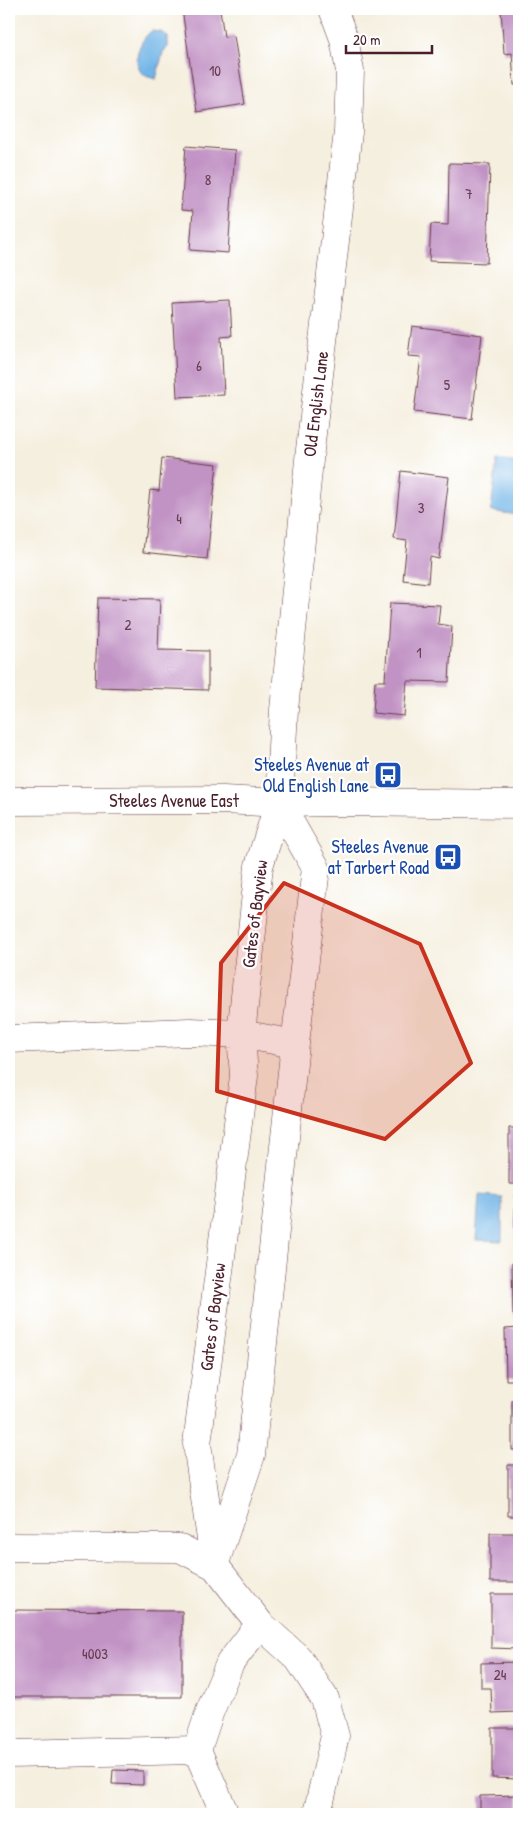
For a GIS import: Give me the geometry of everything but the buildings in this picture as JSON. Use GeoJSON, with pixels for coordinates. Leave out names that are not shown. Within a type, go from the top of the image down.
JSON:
{"type":"FeatureCollection","features":[{"type":"Feature","properties":{"kind":"street","name":"Old English Lane"},"geometry":{"type":"LineString","coordinates":[[279,803],[284,710],[309,460],[351,99],[350,71],[344,39],[333,9]]}},
{"type":"Feature","properties":{"kind":"street","name":"Steeles Avenue East"},"geometry":{"type":"LineString","coordinates":[[9,801],[223,800],[279,803],[519,804]]}},
{"type":"Feature","properties":{"kind":"street","name":"Gates of Bayview"},"geometry":{"type":"LineString","coordinates":[[279,803],[259,866],[241,1034],[244,1076],[197,1444],[215,1566],[260,1624],[298,1658],[325,1698],[335,1736],[317,1814]]}},
{"type":"Feature","properties":{"kind":"street"},"geometry":{"type":"LineString","coordinates":[[9,1547],[180,1548],[215,1566],[251,1455],[295,1044],[316,868],[279,803]]}},
{"type":"Feature","properties":{"kind":"street"},"geometry":{"type":"LineString","coordinates":[[9,1039],[190,1032],[241,1034],[295,1044]]}},
{"type":"Feature","properties":{"kind":"street"},"geometry":{"type":"LineString","coordinates":[[225,1814],[197,1750],[210,1711],[230,1662],[260,1624]]}},
{"type":"Feature","properties":{"kind":"street"},"geometry":{"type":"LineString","coordinates":[[9,1754],[197,1750]]}},
{"type":"Feature","properties":{"kind":"highlighted area"},"geometry":{"type":"Polygon","coordinates":[[[284,883],[420,944],[471,1063],[385,1139],[217,1091],[221,963],[284,883]]]}},
{"type":"Feature","properties":{"kind":"water"},"geometry":{"type":"Polygon","coordinates":[[[152,31],[161,32],[168,37],[168,47],[163,52],[156,79],[144,75],[140,70],[137,58],[144,39],[152,31]]]}},
{"type":"Feature","properties":{"kind":"water"},"geometry":{"type":"Polygon","coordinates":[[[497,460],[519,463],[518,515],[491,511],[497,460]]]}},
{"type":"Feature","properties":{"kind":"water"},"geometry":{"type":"Polygon","coordinates":[[[479,1195],[502,1197],[502,1241],[476,1240],[479,1195]]]}},
{"type":"Feature","properties":{"kind":"place","name":"Steeles Avenue at Old English Lane"},"geometry":{"type":"Point","coordinates":[388,775]}},
{"type":"Feature","properties":{"kind":"place","name":"Steeles Avenue at Tarbert Road"},"geometry":{"type":"Point","coordinates":[448,857]}}]}
